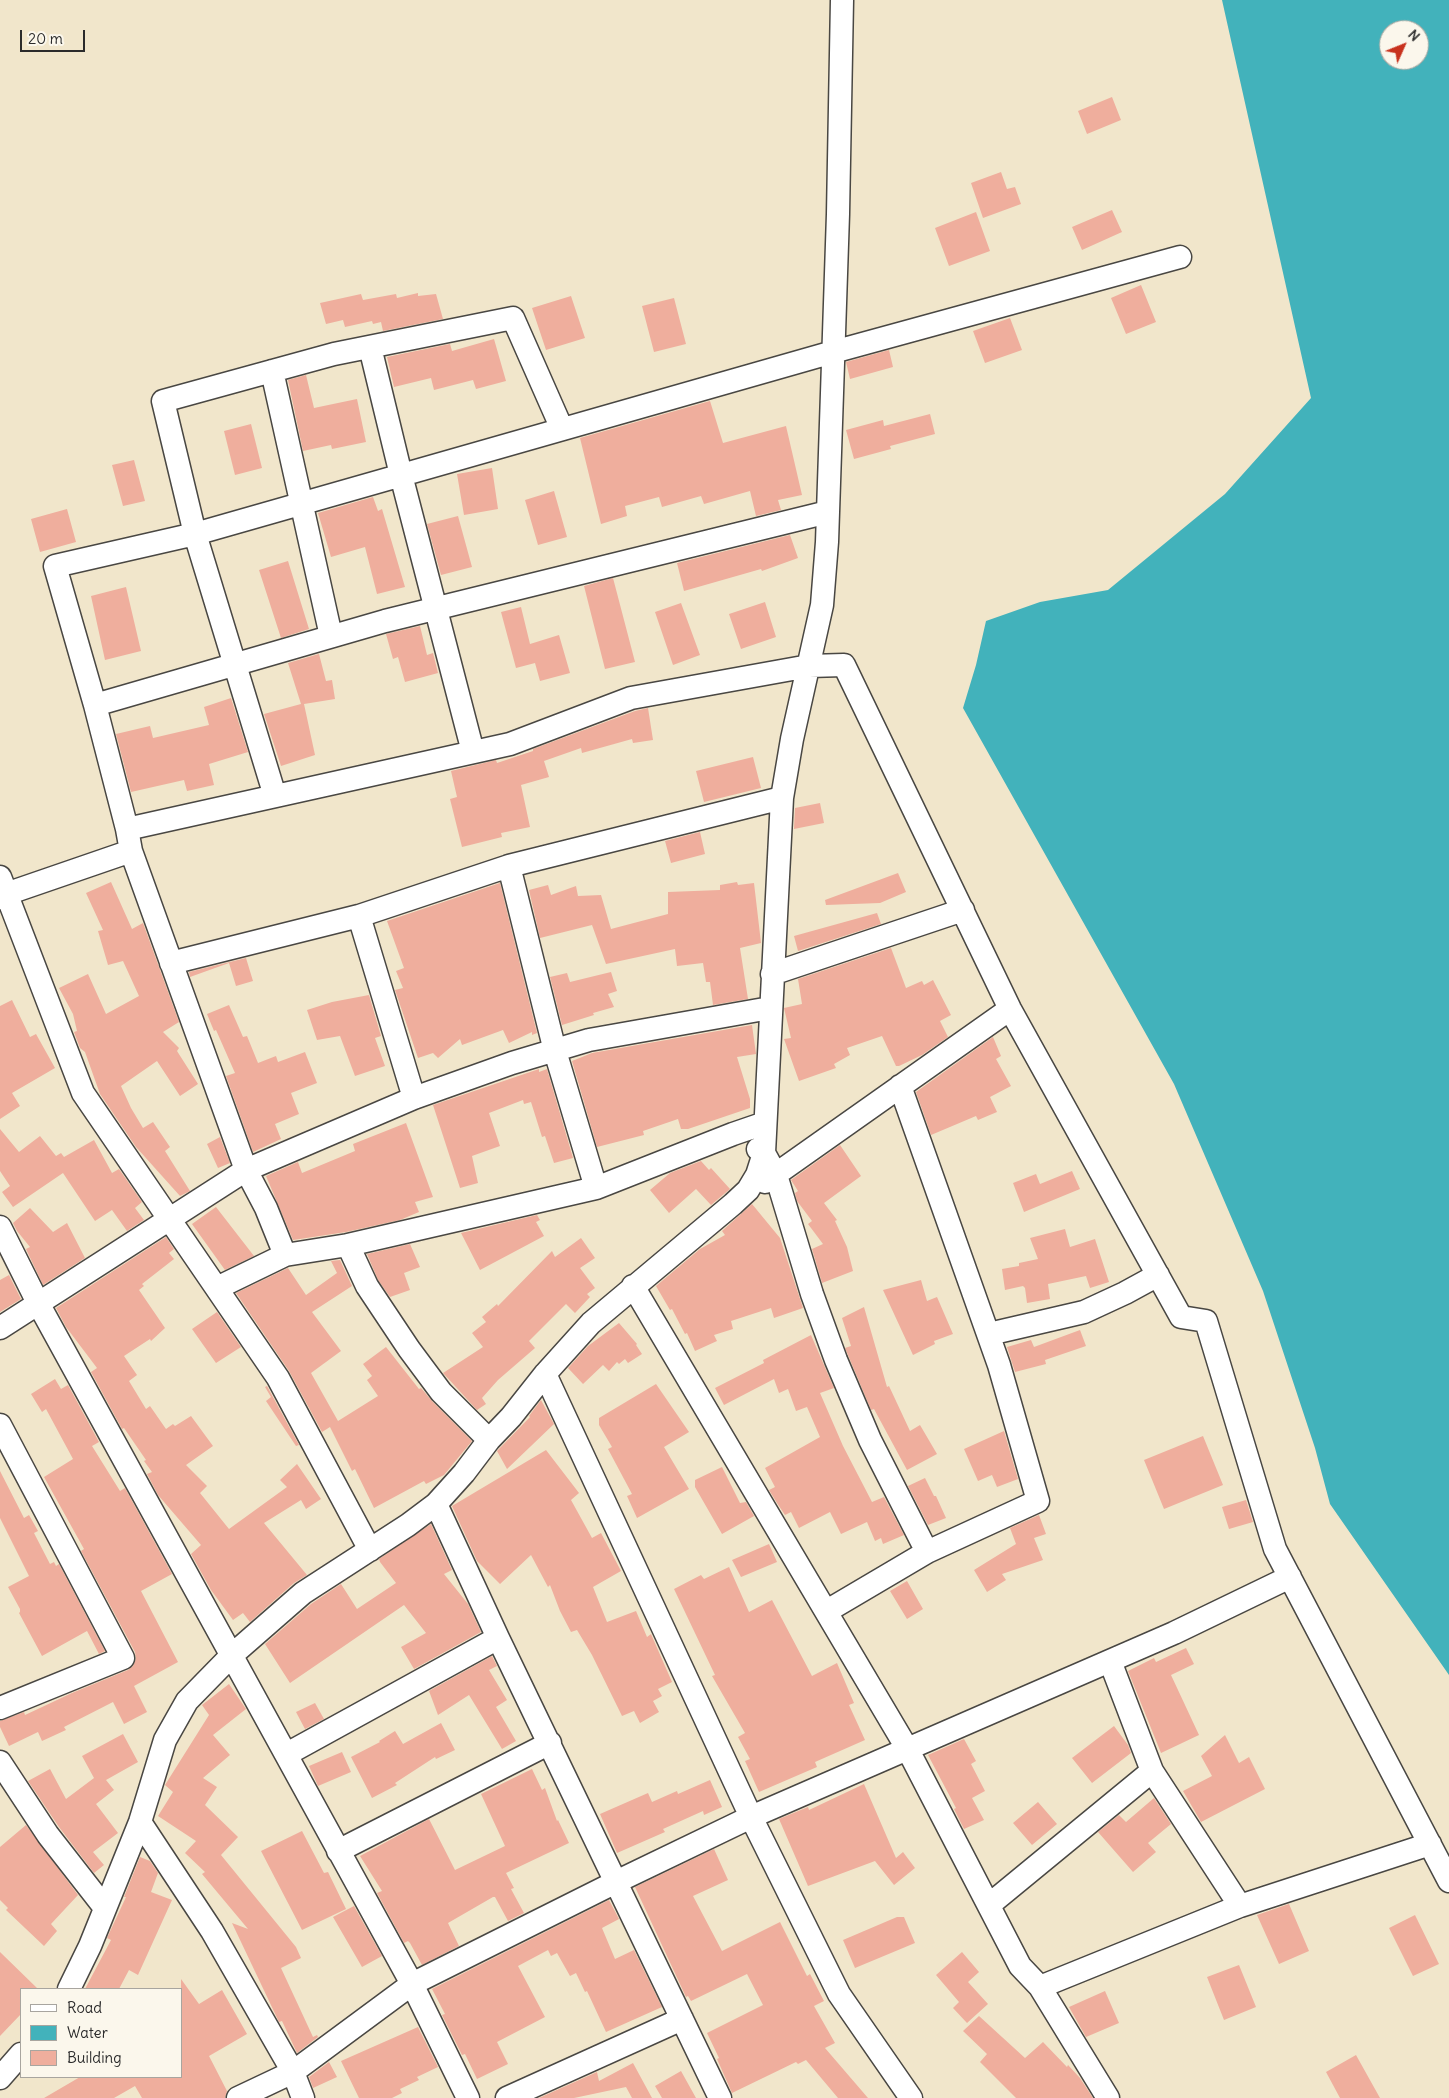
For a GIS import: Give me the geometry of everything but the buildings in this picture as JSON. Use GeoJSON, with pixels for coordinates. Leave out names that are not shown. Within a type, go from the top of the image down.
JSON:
{"type":"FeatureCollection","features":[{"type":"Feature","properties":{"kind":"street"},"geometry":{"type":"LineString","coordinates":[[69,1988],[90,1946],[140,1822],[165,1740],[187,1701],[232,1655],[303,1594],[408,1526],[436,1504],[464,1473],[489,1440],[511,1417],[545,1374],[591,1323],[733,1204],[748,1190],[758,1175],[764,1154],[782,798],[792,739],[822,604],[828,512],[842,0]]}},
{"type":"Feature","properties":{"kind":"street"},"geometry":{"type":"LineString","coordinates":[[285,1255],[266,1208],[246,1170],[171,963],[129,840],[95,705],[54,566],[195,534],[833,352],[1180,257]]}},
{"type":"Feature","properties":{"kind":"street"},"geometry":{"type":"LineString","coordinates":[[274,796],[195,534],[163,401],[334,354],[513,318],[562,429]]}},
{"type":"Feature","properties":{"kind":"street"},"geometry":{"type":"LineString","coordinates":[[370,346],[401,476],[473,752]]}},
{"type":"Feature","properties":{"kind":"street"},"geometry":{"type":"LineString","coordinates":[[272,371],[331,636]]}},
{"type":"Feature","properties":{"kind":"street"},"geometry":{"type":"LineString","coordinates":[[95,705],[331,636],[828,512]]}},
{"type":"Feature","properties":{"kind":"street"},"geometry":{"type":"LineString","coordinates":[[370,1550],[278,1378],[84,1092],[2,890],[129,840],[274,796],[510,744],[631,698],[809,666],[844,665],[1010,1009],[1181,1317],[1206,1321],[1275,1549],[1449,1881]]}},
{"type":"Feature","properties":{"kind":"street"},"geometry":{"type":"LineString","coordinates":[[171,963],[360,916],[509,866],[782,798]]}},
{"type":"Feature","properties":{"kind":"street"},"geometry":{"type":"LineString","coordinates":[[509,866],[555,1050],[596,1188]]}},
{"type":"Feature","properties":{"kind":"street"},"geometry":{"type":"LineString","coordinates":[[772,974],[963,910]]}},
{"type":"Feature","properties":{"kind":"street"},"geometry":{"type":"LineString","coordinates":[[360,916],[414,1098]]}},
{"type":"Feature","properties":{"kind":"street"},"geometry":{"type":"LineString","coordinates":[[0,1328],[246,1170],[414,1098],[512,1063],[589,1040],[770,1008]]}},
{"type":"Feature","properties":{"kind":"street"},"geometry":{"type":"LineString","coordinates":[[733,1204],[1010,1009]]}},
{"type":"Feature","properties":{"kind":"street"},"geometry":{"type":"LineString","coordinates":[[827,1611],[926,1552],[1038,1501],[989,1334],[900,1086]]}},
{"type":"Feature","properties":{"kind":"street"},"geometry":{"type":"LineString","coordinates":[[217,1288],[285,1255],[348,1245],[596,1188],[765,1123]]}},
{"type":"Feature","properties":{"kind":"street"},"geometry":{"type":"LineString","coordinates":[[733,1134],[764,1154],[776,1174],[812,1294],[836,1360],[870,1440],[926,1552]]}},
{"type":"Feature","properties":{"kind":"street"},"geometry":{"type":"LineString","coordinates":[[0,1227],[38,1303],[412,1984],[468,2098]]}},
{"type":"Feature","properties":{"kind":"street"},"geometry":{"type":"LineString","coordinates":[[348,1245],[367,1286],[409,1349],[441,1392],[489,1440]]}},
{"type":"Feature","properties":{"kind":"street"},"geometry":{"type":"LineString","coordinates":[[989,1334],[1084,1312],[1125,1294],[1158,1275]]}},
{"type":"Feature","properties":{"kind":"street"},"geometry":{"type":"LineString","coordinates":[[633,1286],[908,1750],[1020,1966],[1040,1987],[1108,2098]]}},
{"type":"Feature","properties":{"kind":"street"},"geometry":{"type":"LineString","coordinates":[[545,1374],[752,1817],[839,1994],[911,2098]]}},
{"type":"Feature","properties":{"kind":"street"},"geometry":{"type":"LineString","coordinates":[[0,1425],[123,1658],[0,1708]]}},
{"type":"Feature","properties":{"kind":"street"},"geometry":{"type":"LineString","coordinates":[[436,1504],[498,1638],[720,2098]]}},
{"type":"Feature","properties":{"kind":"street"},"geometry":{"type":"LineString","coordinates":[[238,2098],[293,2072],[412,1984],[616,1882],[752,1817],[1174,1633],[1290,1578]]}},
{"type":"Feature","properties":{"kind":"street"},"geometry":{"type":"LineString","coordinates":[[287,1754],[498,1638]]}},
{"type":"Feature","properties":{"kind":"street"},"geometry":{"type":"LineString","coordinates":[[1110,1661],[1152,1771],[1240,1906]]}},
{"type":"Feature","properties":{"kind":"street"},"geometry":{"type":"LineString","coordinates":[[338,1851],[550,1743]]}},
{"type":"Feature","properties":{"kind":"street"},"geometry":{"type":"LineString","coordinates":[[0,1762],[48,1835],[105,1908]]}},
{"type":"Feature","properties":{"kind":"street"},"geometry":{"type":"LineString","coordinates":[[988,1905],[1152,1771]]}},
{"type":"Feature","properties":{"kind":"street"},"geometry":{"type":"LineString","coordinates":[[140,1822],[212,1931],[293,2072],[303,2098]]}},
{"type":"Feature","properties":{"kind":"street"},"geometry":{"type":"LineString","coordinates":[[1040,1987],[1240,1906],[1430,1844]]}},
{"type":"Feature","properties":{"kind":"street"},"geometry":{"type":"LineString","coordinates":[[507,2098],[682,2019]]}},
{"type":"Feature","properties":{"kind":"street"},"geometry":{"type":"LineString","coordinates":[[0,2078],[20,2055]]}},
{"type":"Feature","properties":{"kind":"water"},"geometry":{"type":"Polygon","coordinates":[[[1222,0],[1449,0],[1449,1675],[1330,1504],[1315,1448],[1263,1291],[1174,1084],[963,708],[976,665],[986,621],[1040,602],[1108,590],[1225,494],[1311,398],[1222,0]]]}}]}
